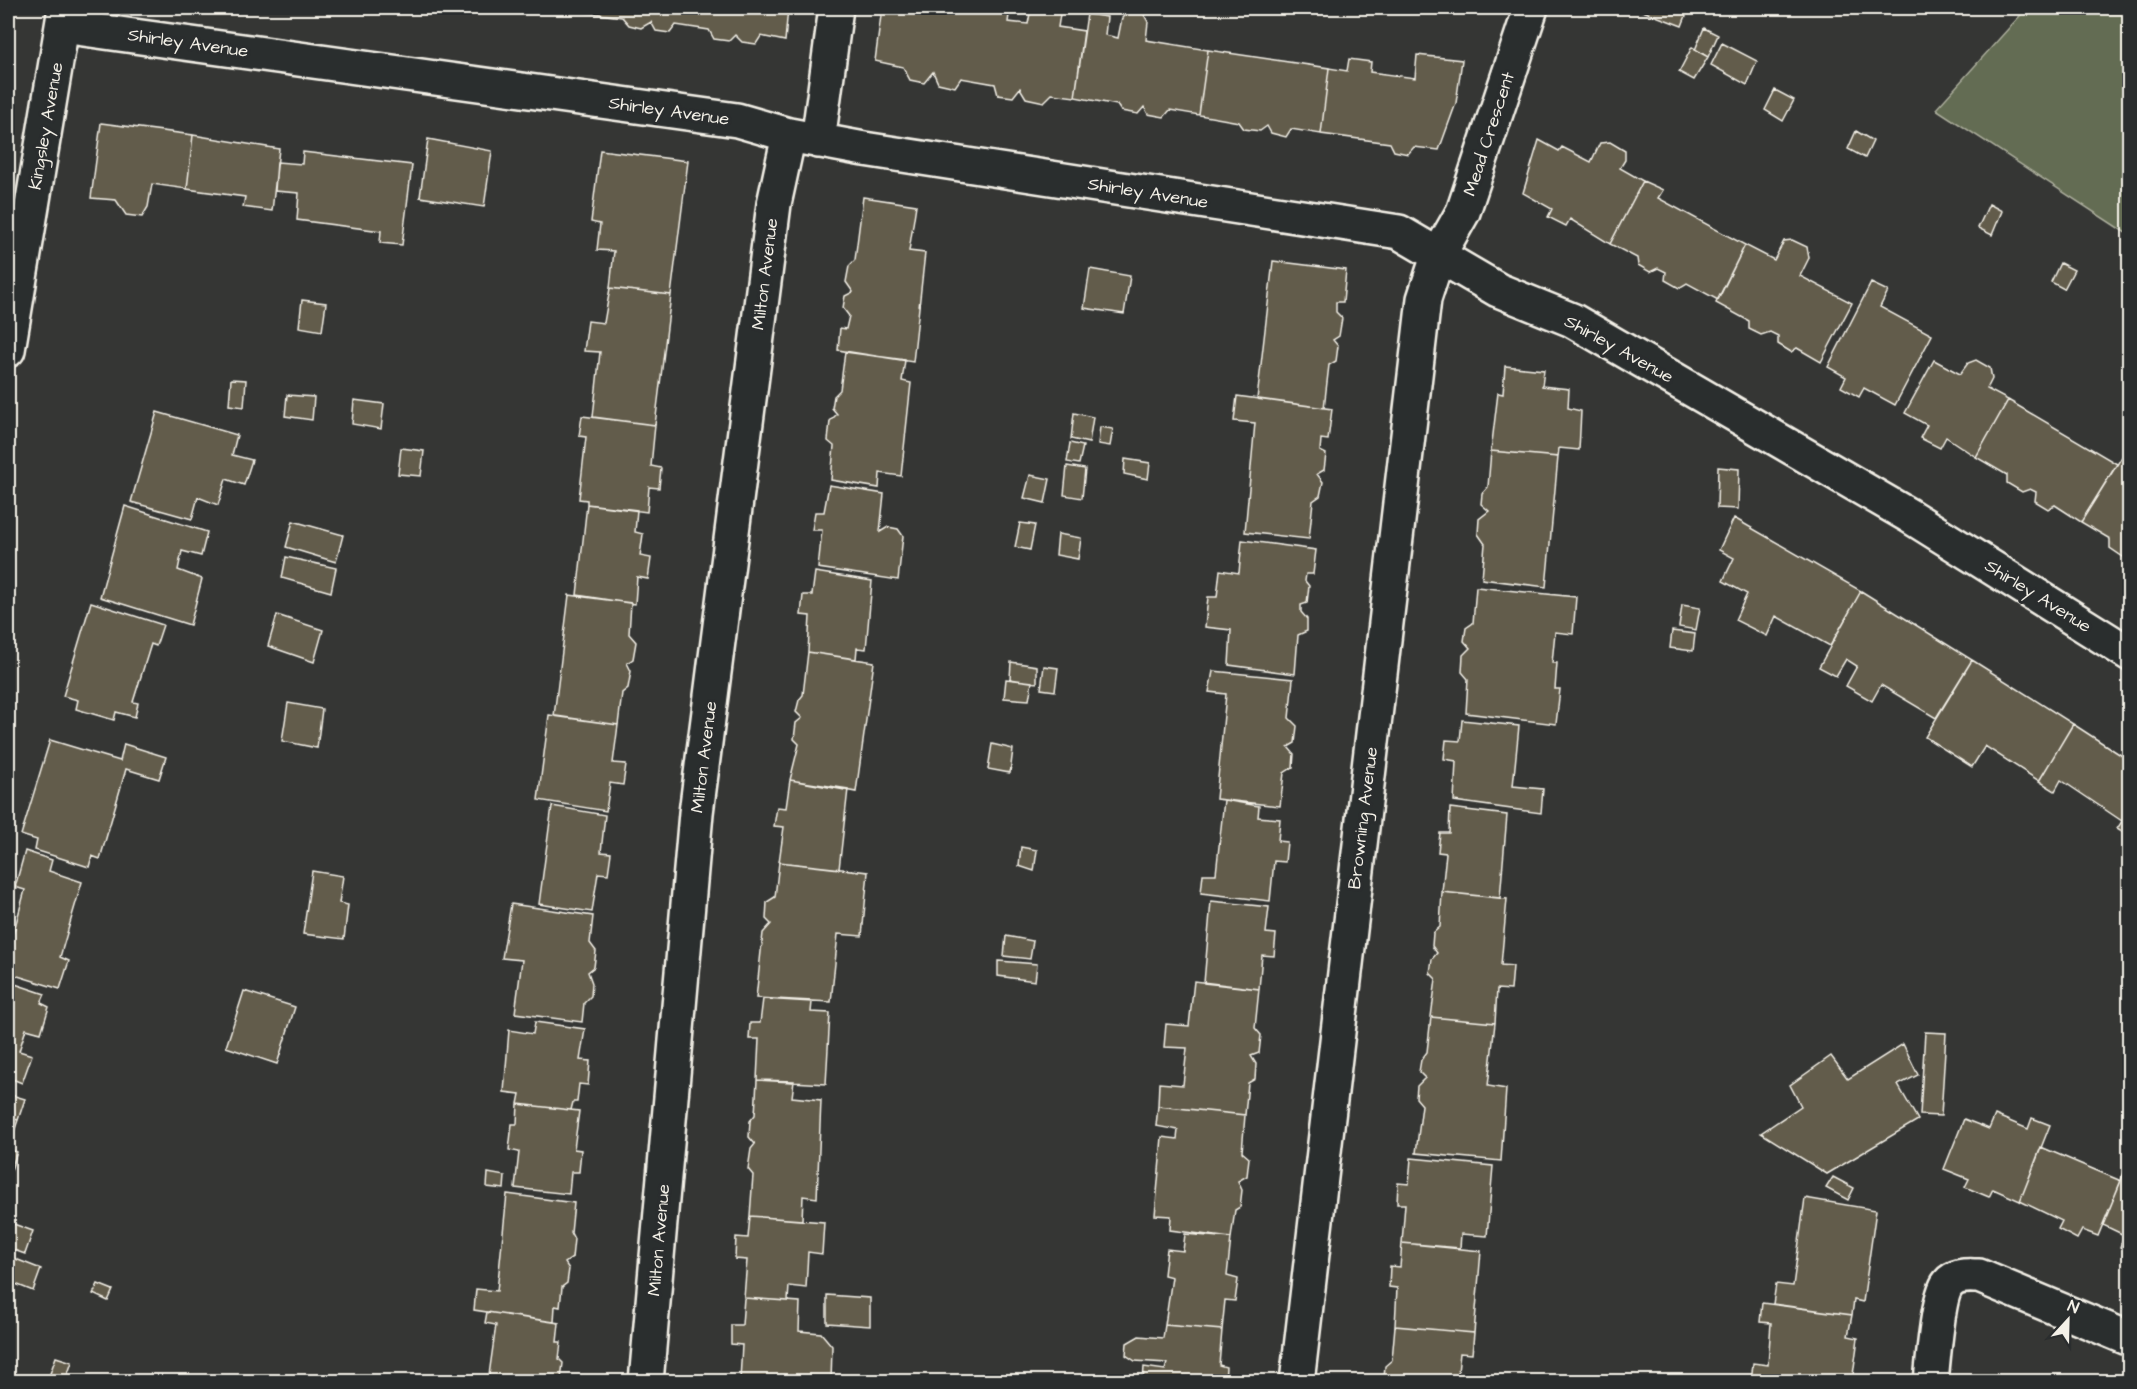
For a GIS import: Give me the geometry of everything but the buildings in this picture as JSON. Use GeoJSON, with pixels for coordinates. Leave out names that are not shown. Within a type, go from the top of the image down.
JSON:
{"type":"FeatureCollection","features":[{"type":"Feature","properties":{"kind":"street","name":"Milton Avenue"},"geometry":{"type":"LineString","coordinates":[[646,1382],[696,813],[774,204],[804,138],[836,8]]}},
{"type":"Feature","properties":{"kind":"street","name":"Mead Crescent"},"geometry":{"type":"LineString","coordinates":[[1438,256],[1463,212],[1531,8]]}},
{"type":"Feature","properties":{"kind":"street","name":"Shirley Avenue"},"geometry":{"type":"LineString","coordinates":[[64,17],[737,120],[804,138],[1399,232],[1498,290],[1582,326],[1908,515],[2130,654]]}},
{"type":"Feature","properties":{"kind":"street","name":"Kingsley Avenue"},"geometry":{"type":"LineString","coordinates":[[8,350],[64,17]]}},
{"type":"Feature","properties":{"kind":"street","name":"Browning Avenue"},"geometry":{"type":"LineString","coordinates":[[1298,1382],[1424,299],[1438,256]]}},
{"type":"Feature","properties":{"kind":"street"},"geometry":{"type":"LineString","coordinates":[[1931,1382],[1943,1298],[1948,1284],[1961,1275],[1979,1276],[2130,1339]]}},
{"type":"Feature","properties":{"kind":"green space"},"geometry":{"type":"Polygon","coordinates":[[[2027,8],[2129,8],[2129,235],[1936,109],[2027,8]]]}}]}
